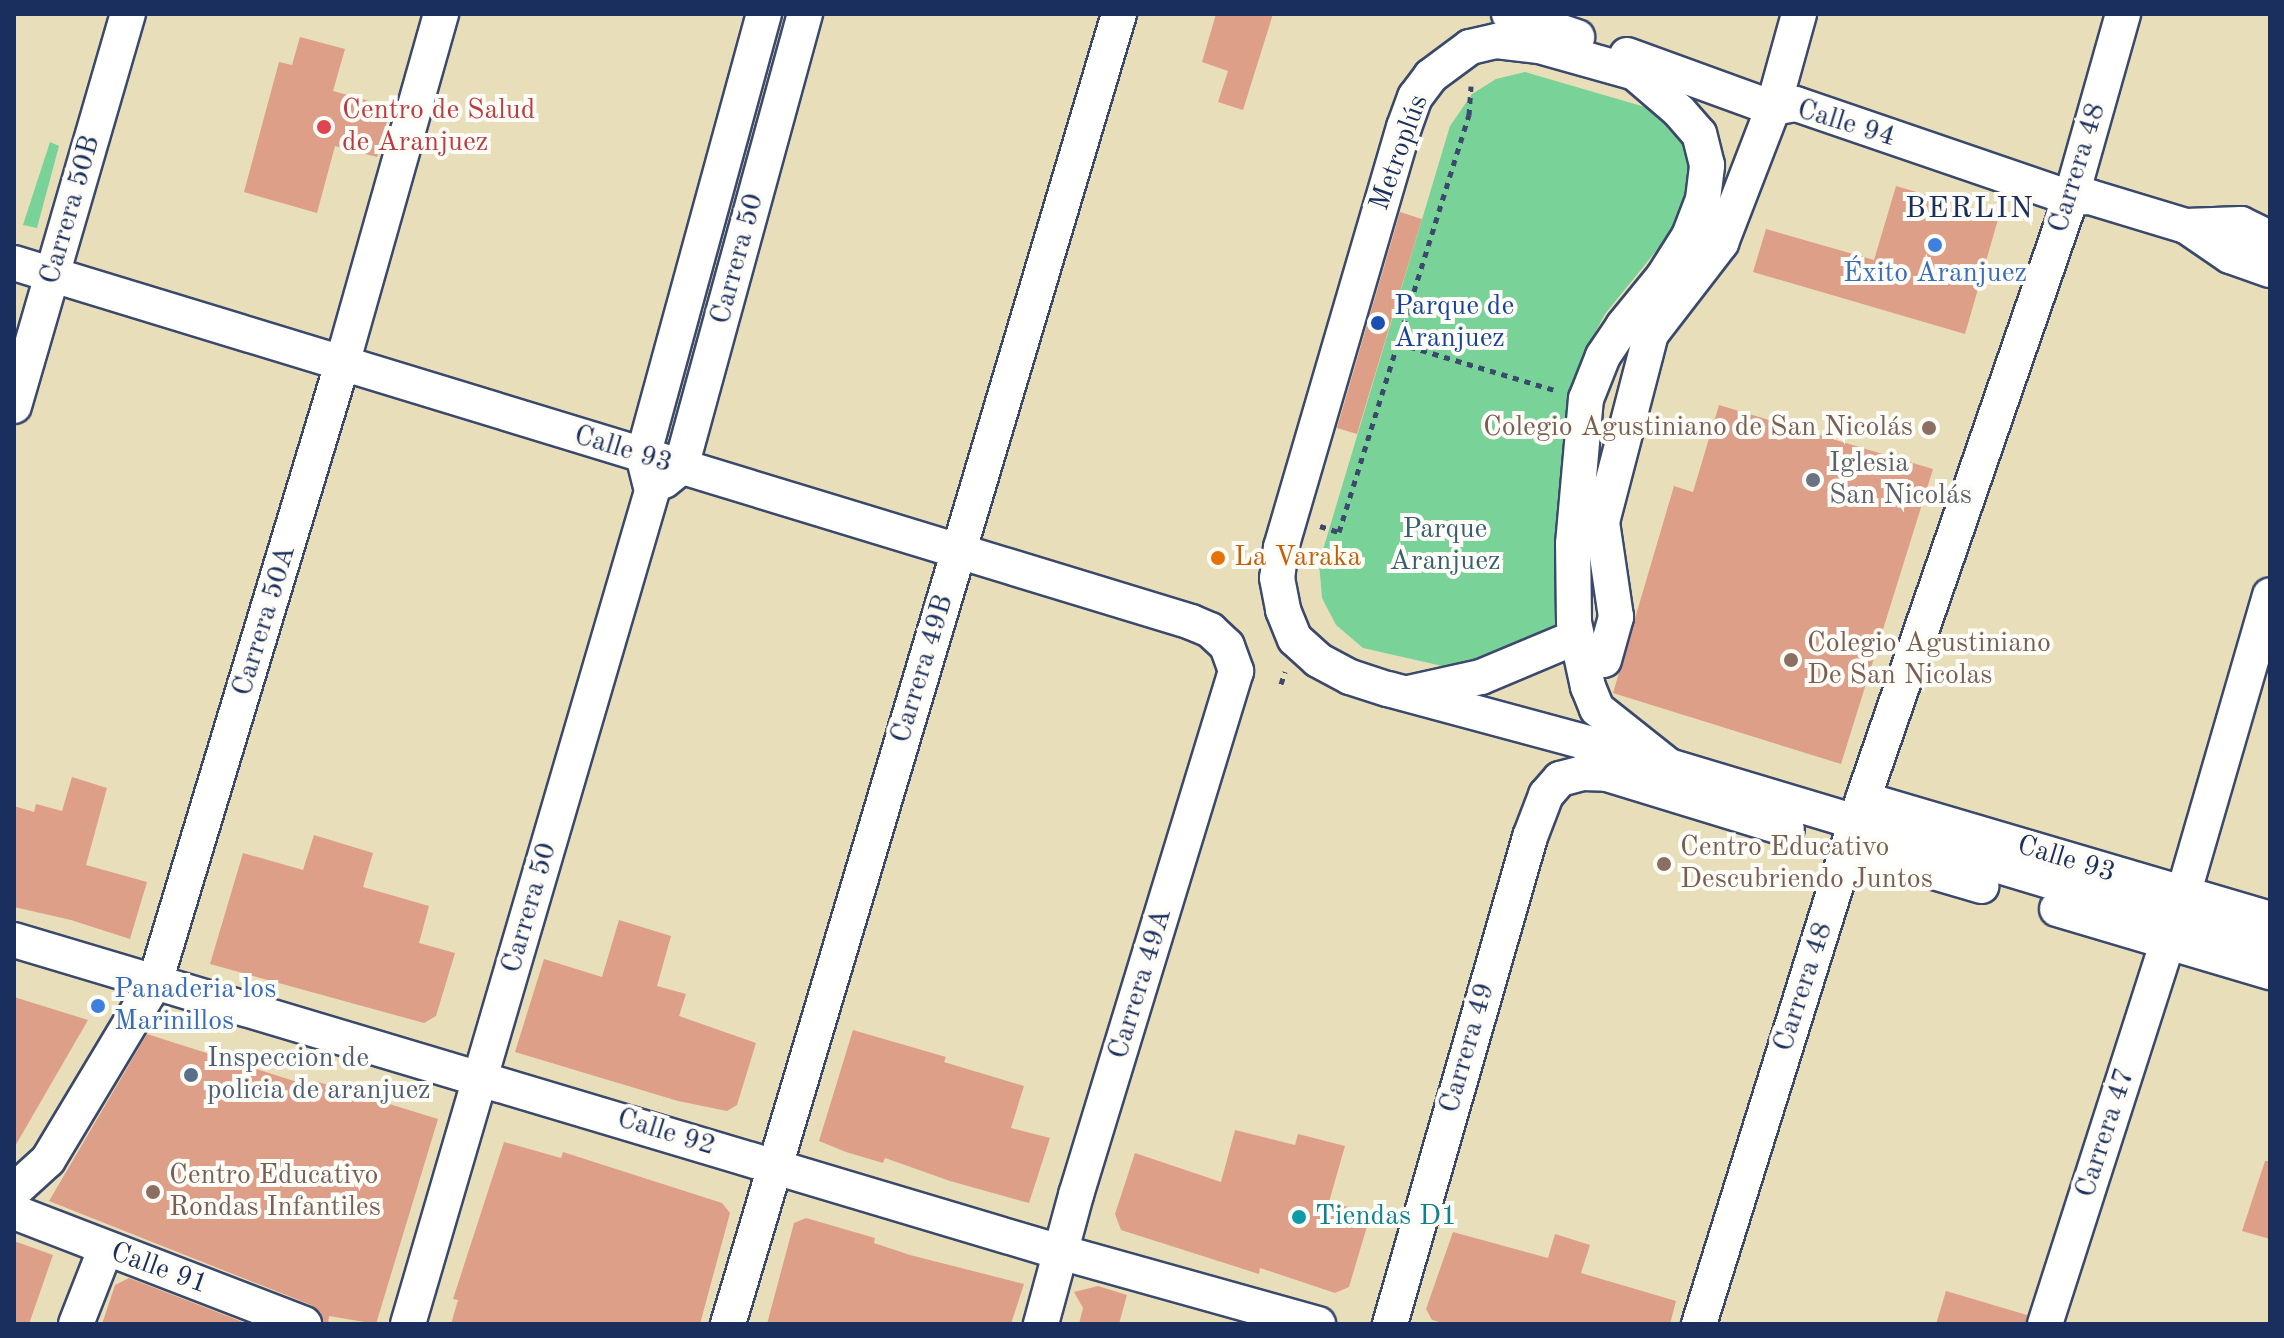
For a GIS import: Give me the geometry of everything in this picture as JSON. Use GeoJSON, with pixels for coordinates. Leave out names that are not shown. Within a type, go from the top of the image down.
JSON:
{"type":"FeatureCollection","features":[{"type":"Feature","properties":{"kind":"street","name":"Carrera 50B"},"geometry":{"type":"LineString","coordinates":[[14,406],[128,14]]}},
{"type":"Feature","properties":{"kind":"street","name":"Carrera 50A"},"geometry":{"type":"LineString","coordinates":[[14,1191],[48,1160],[155,982],[342,364],[441,14]]}},
{"type":"Feature","properties":{"kind":"street","name":"Carrera 50"},"geometry":{"type":"LineString","coordinates":[[408,1324],[652,491],[643,456],[764,14]]}},
{"type":"Feature","properties":{"kind":"street","name":"Carrera 50"},"geometry":{"type":"LineString","coordinates":[[681,467],[805,14]]}},
{"type":"Feature","properties":{"kind":"street","name":"Carrera 49B"},"geometry":{"type":"LineString","coordinates":[[728,1324],[1119,14]]}},
{"type":"Feature","properties":{"kind":"street","name":"Calle 94"},"geometry":{"type":"LineString","coordinates":[[1509,14],[1773,108],[1796,104],[2071,198],[2090,197],[2186,226],[2230,256],[2270,270]]}},
{"type":"Feature","properties":{"kind":"street"},"geometry":{"type":"LineString","coordinates":[[1604,660],[1616,617],[1602,522],[1651,334],[1721,243],[1773,108],[1799,14]]}},
{"type":"Feature","properties":{"kind":"street","name":"Carrera 48"},"geometry":{"type":"LineString","coordinates":[[1699,1324],[1856,823],[2071,198],[2123,14]]}},
{"type":"Feature","properties":{"kind":"street","name":"Metroplús"},"geometry":{"type":"LineString","coordinates":[[1669,766],[1597,709],[1580,663],[1576,637],[1573,544],[1586,399],[1616,336],[1689,236],[1703,199],[1707,165],[1699,134],[1679,111],[1635,73],[1539,46],[1496,41],[1470,47],[1431,76],[1415,97],[1404,127],[1281,547],[1277,578],[1283,610],[1295,639],[1318,660],[1350,677],[1669,766],[2270,947]]}},
{"type":"Feature","properties":{"kind":"street","name":"Calle 94"},"geometry":{"type":"LineString","coordinates":[[2186,226],[2241,224],[2270,238]]}},
{"type":"Feature","properties":{"kind":"street","name":"Calle 93"},"geometry":{"type":"LineString","coordinates":[[14,263],[1191,622],[1210,630],[1227,646]]}},
{"type":"Feature","properties":{"kind":"street"},"geometry":{"type":"LineString","coordinates":[[652,491],[681,467]]}},
{"type":"Feature","properties":{"kind":"street"},"geometry":{"type":"LineString","coordinates":[[2183,895],[2270,595]]}},
{"type":"Feature","properties":{"kind":"street"},"geometry":{"type":"LineString","coordinates":[[1404,694],[1481,677],[1576,637]]}},
{"type":"Feature","properties":{"kind":"street","name":"Carrera 49A"},"geometry":{"type":"LineString","coordinates":[[1041,1324],[1236,671],[1227,646]]}},
{"type":"Feature","properties":{"kind":"street","name":"Carrera 49"},"geometry":{"type":"LineString","coordinates":[[1390,1324],[1530,837],[1546,795],[1560,779],[1582,773],[1607,774],[1787,829]]}},
{"type":"Feature","properties":{"kind":"street","name":"Calle 93"},"geometry":{"type":"LineString","coordinates":[[1856,823],[1981,886]]}},
{"type":"Feature","properties":{"kind":"street","name":"Calle 93"},"geometry":{"type":"LineString","coordinates":[[1856,823],[2183,895],[2270,919]]}},
{"type":"Feature","properties":{"kind":"street","name":"Calle 93"},"geometry":{"type":"LineString","coordinates":[[2057,909],[2270,972]]}},
{"type":"Feature","properties":{"kind":"street","name":"Calle 92"},"geometry":{"type":"LineString","coordinates":[[14,940],[1060,1252],[1318,1324]]}},
{"type":"Feature","properties":{"kind":"street","name":"Carrera 47"},"geometry":{"type":"LineString","coordinates":[[2045,1324],[2168,942]]}},
{"type":"Feature","properties":{"kind":"street","name":"Calle 91"},"geometry":{"type":"LineString","coordinates":[[14,1212],[105,1250],[304,1324]]}},
{"type":"Feature","properties":{"kind":"street"},"geometry":{"type":"LineString","coordinates":[[76,1324],[105,1250]]}},
{"type":"Feature","properties":{"kind":"path"},"geometry":{"type":"LineString","coordinates":[[1316,525],[1339,532],[1469,115],[1471,85]]}},
{"type":"Feature","properties":{"kind":"path"},"geometry":{"type":"LineString","coordinates":[[1398,343],[1586,399]]}},
{"type":"Feature","properties":{"kind":"green space","name":"Parque Aranjuez"},"geometry":{"type":"Polygon","coordinates":[[[1525,72],[1645,107],[1688,146],[1697,171],[1682,219],[1605,314],[1590,342],[1580,371],[1564,470],[1557,639],[1504,680],[1363,648],[1336,625],[1322,598],[1319,563],[1450,126],[1472,94],[1496,79],[1525,72]]]}},
{"type":"Feature","properties":{"kind":"green space"},"geometry":{"type":"Polygon","coordinates":[[[50,142],[59,146],[37,228],[23,225],[50,142]]]}},
{"type":"Feature","properties":{"kind":"building"},"geometry":{"type":"Polygon","coordinates":[[[1216,14],[1273,14],[1243,110],[1218,102],[1228,71],[1202,62],[1216,14]]]}},
{"type":"Feature","properties":{"kind":"building","name":"Centro de Salud de Aranjuez"},"geometry":{"type":"Polygon","coordinates":[[[300,37],[345,49],[333,91],[391,107],[377,157],[335,146],[317,213],[244,192],[279,62],[292,65],[300,37]]]}},
{"type":"Feature","properties":{"kind":"building","name":"Éxito Aranjuez"},"geometry":{"type":"Polygon","coordinates":[[[1896,186],[1999,216],[1965,334],[1753,272],[1766,229],[1874,260],[1896,186]]]}},
{"type":"Feature","properties":{"kind":"building","name":"Parque de Aranjuez"},"geometry":{"type":"Polygon","coordinates":[[[1400,212],[1422,219],[1357,434],[1337,428],[1400,212]]]}},
{"type":"Feature","properties":{"kind":"building","name":"Colegio Agustiniano de San Nicolás"},"geometry":{"type":"Polygon","coordinates":[[[1719,405],[1933,469],[1841,764],[1613,693],[1674,486],[1693,492],[1719,405]]]}},
{"type":"Feature","properties":{"kind":"building"},"geometry":{"type":"Polygon","coordinates":[[[72,777],[107,788],[86,865],[147,882],[130,939],[71,920],[14,907],[14,806],[34,812],[36,804],[62,811],[72,777]]]}},
{"type":"Feature","properties":{"kind":"building"},"geometry":{"type":"Polygon","coordinates":[[[314,835],[373,853],[363,887],[429,906],[419,943],[455,953],[436,1016],[424,1023],[210,964],[243,853],[303,870],[314,835]]]}},
{"type":"Feature","properties":{"kind":"building"},"geometry":{"type":"Polygon","coordinates":[[[619,920],[671,936],[657,986],[686,994],[679,1016],[756,1043],[737,1105],[727,1111],[678,1101],[515,1052],[544,959],[602,977],[619,920]]]}},
{"type":"Feature","properties":{"kind":"building"},"geometry":{"type":"Polygon","coordinates":[[[14,997],[88,1020],[14,1148],[14,997]]]}},
{"type":"Feature","properties":{"kind":"building"},"geometry":{"type":"Polygon","coordinates":[[[853,1030],[946,1057],[944,1062],[1024,1086],[1011,1128],[1050,1138],[1029,1203],[950,1181],[885,1158],[883,1163],[819,1141],[853,1030]]]}},
{"type":"Feature","properties":{"kind":"building"},"geometry":{"type":"Polygon","coordinates":[[[147,1034],[313,1087],[315,1081],[438,1119],[376,1324],[329,1316],[328,1324],[324,1324],[320,1312],[311,1305],[49,1201],[147,1034]]]}},
{"type":"Feature","properties":{"kind":"building"},"geometry":{"type":"Polygon","coordinates":[[[1235,1130],[1295,1145],[1298,1134],[1345,1146],[1329,1202],[1371,1213],[1349,1287],[1335,1293],[1260,1268],[1259,1274],[1121,1230],[1115,1214],[1135,1153],[1221,1182],[1235,1130]]]}},
{"type":"Feature","properties":{"kind":"building"},"geometry":{"type":"Polygon","coordinates":[[[504,1142],[561,1158],[563,1152],[722,1203],[730,1213],[700,1324],[451,1324],[458,1300],[453,1299],[504,1142]]]}},
{"type":"Feature","properties":{"kind":"building"},"geometry":{"type":"Polygon","coordinates":[[[2265,1161],[2270,1161],[2270,1239],[2242,1231],[2265,1161]]]}},
{"type":"Feature","properties":{"kind":"building"},"geometry":{"type":"Polygon","coordinates":[[[806,1218],[875,1238],[874,1243],[910,1255],[1024,1284],[1011,1324],[767,1324],[794,1223],[806,1218]]]}},
{"type":"Feature","properties":{"kind":"building"},"geometry":{"type":"Polygon","coordinates":[[[1453,1232],[1548,1258],[1555,1234],[1590,1245],[1581,1273],[1676,1301],[1670,1324],[1447,1324],[1432,1320],[1426,1309],[1453,1232]]]}},
{"type":"Feature","properties":{"kind":"building"},"geometry":{"type":"Polygon","coordinates":[[[14,1241],[53,1255],[29,1324],[14,1324],[14,1241]]]}},
{"type":"Feature","properties":{"kind":"building"},"geometry":{"type":"Polygon","coordinates":[[[129,1278],[248,1324],[102,1324],[115,1285],[129,1278]]]}},
{"type":"Feature","properties":{"kind":"building"},"geometry":{"type":"Polygon","coordinates":[[[1098,1286],[1127,1295],[1119,1324],[1079,1324],[1083,1308],[1074,1292],[1098,1286]]]}},
{"type":"Feature","properties":{"kind":"building"},"geometry":{"type":"Polygon","coordinates":[[[1946,1291],[2027,1315],[2026,1324],[1936,1324],[1946,1291]]]}},
{"type":"Feature","properties":{"kind":"place","name":"Centro de Salud de Aranjuez"},"geometry":{"type":"Point","coordinates":[324,127]}},
{"type":"Feature","properties":{"kind":"place","name":"Éxito Aranjuez"},"geometry":{"type":"Point","coordinates":[1935,245]}},
{"type":"Feature","properties":{"kind":"place","name":"Parque de Aranjuez"},"geometry":{"type":"Point","coordinates":[1378,323]}},
{"type":"Feature","properties":{"kind":"place","name":"Colegio Agustiniano de San Nicolás"},"geometry":{"type":"Point","coordinates":[1929,428]}},
{"type":"Feature","properties":{"kind":"place","name":"Iglesia San Nicolás"},"geometry":{"type":"Point","coordinates":[1813,480]}},
{"type":"Feature","properties":{"kind":"place","name":"La Varaka"},"geometry":{"type":"Point","coordinates":[1218,558]}},
{"type":"Feature","properties":{"kind":"place","name":"Colegio Agustiniano De San Nicolas"},"geometry":{"type":"Point","coordinates":[1791,660]}},
{"type":"Feature","properties":{"kind":"place","name":"Centro Educativo Descubriendo Juntos"},"geometry":{"type":"Point","coordinates":[1664,864]}},
{"type":"Feature","properties":{"kind":"place","name":"Panaderia los Marinillos"},"geometry":{"type":"Point","coordinates":[98,1006]}},
{"type":"Feature","properties":{"kind":"place","name":"Inspeccion de policia de aranjuez"},"geometry":{"type":"Point","coordinates":[191,1075]}},
{"type":"Feature","properties":{"kind":"place","name":"Centro Educativo Rondas Infantiles"},"geometry":{"type":"Point","coordinates":[153,1192]}},
{"type":"Feature","properties":{"kind":"place","name":"Tiendas D1"},"geometry":{"type":"Point","coordinates":[1299,1217]}},
{"type":"Feature","properties":{"kind":"district","name":"BERLIN"},"geometry":{"type":"Point","coordinates":[1970,209]}}]}
